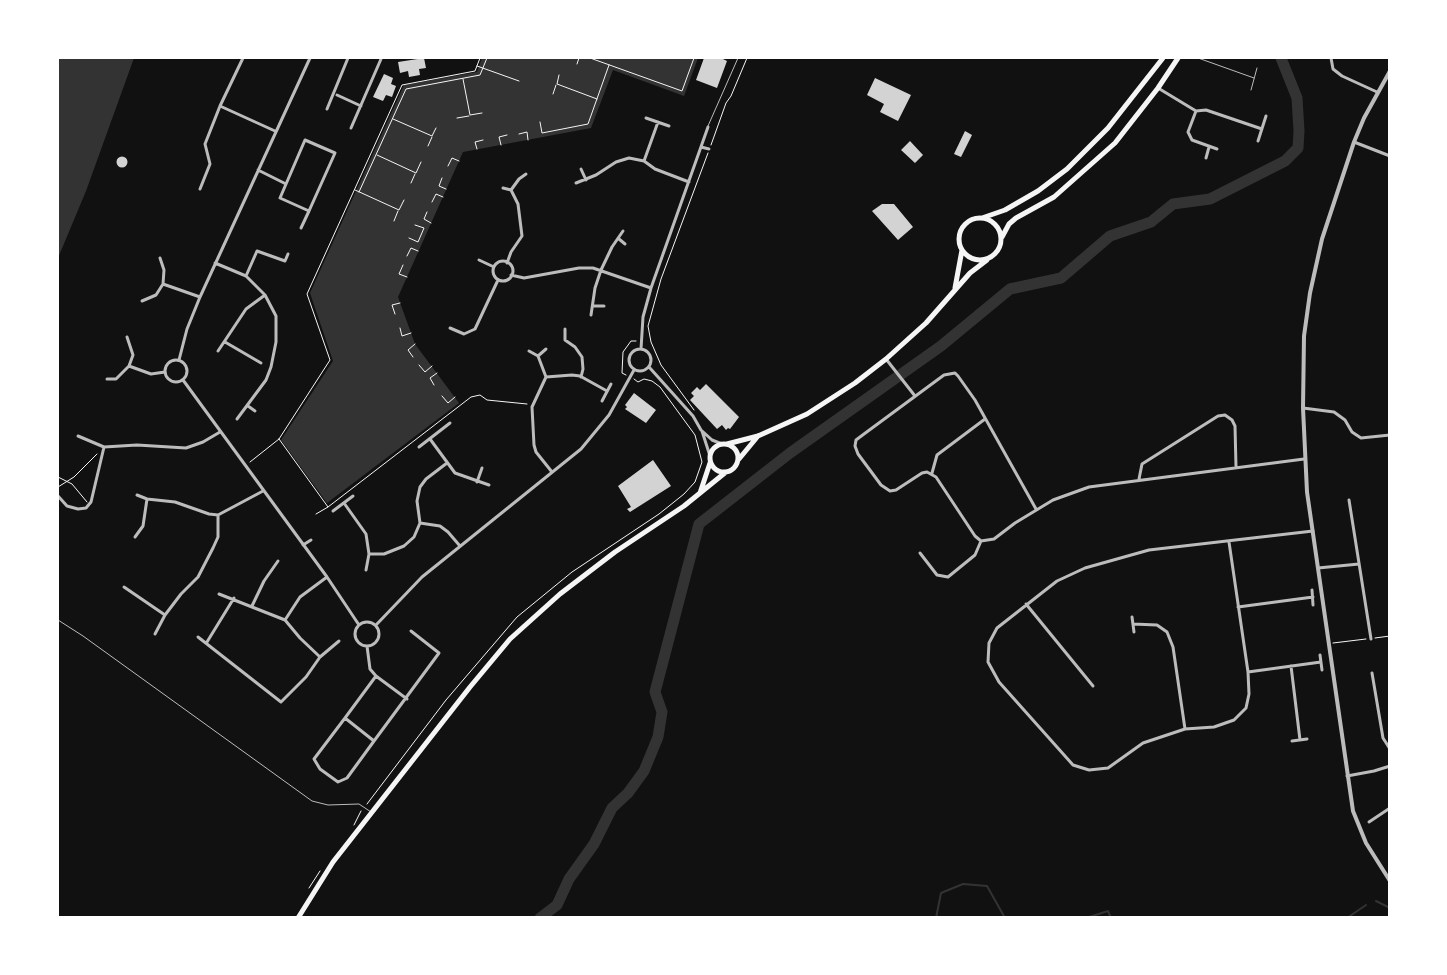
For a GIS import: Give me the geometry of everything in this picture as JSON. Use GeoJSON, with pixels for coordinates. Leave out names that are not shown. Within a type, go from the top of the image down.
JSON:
{"type":"FeatureCollection","features":[{"type":"Feature","properties":{"kind":"main road"},"geometry":{"type":"LineString","coordinates":[[955,288],[962,250],[959,240],[962,229],[970,221],[1005,210],[1038,191],[1067,169],[1108,128],[1163,58]]}},
{"type":"Feature","properties":{"kind":"main road"},"geometry":{"type":"LineString","coordinates":[[699,493],[714,448],[758,436],[807,414],[886,359],[926,323],[955,288],[999,250],[1002,237],[1009,224],[1016,218],[1054,197],[1091,166],[1117,140],[1158,88],[1178,58]]}},
{"type":"Feature","properties":{"kind":"main road"},"geometry":{"type":"LineString","coordinates":[[982,218],[996,225],[1002,237]]}},
{"type":"Feature","properties":{"kind":"main road"},"geometry":{"type":"LineString","coordinates":[[962,250],[972,259],[986,260]]}},
{"type":"Feature","properties":{"kind":"main road"},"geometry":{"type":"LineString","coordinates":[[298,918],[324,875],[371,812],[470,686],[510,639],[533,616],[615,552],[684,506],[726,472],[734,468],[758,436]]}},
{"type":"Feature","properties":{"kind":"main road"},"geometry":{"type":"LineString","coordinates":[[724,444],[734,448],[739,459]]}},
{"type":"Feature","properties":{"kind":"main road"},"geometry":{"type":"LineString","coordinates":[[710,459],[716,470],[726,472]]}},
{"type":"Feature","properties":{"kind":"street"},"geometry":{"type":"LineString","coordinates":[[200,189],[210,164],[205,144],[220,106],[243,58]]}},
{"type":"Feature","properties":{"kind":"street"},"geometry":{"type":"LineString","coordinates":[[179,360],[187,329],[200,297],[310,58]]}},
{"type":"Feature","properties":{"kind":"street"},"geometry":{"type":"LineString","coordinates":[[327,109],[348,58]]}},
{"type":"Feature","properties":{"kind":"street"},"geometry":{"type":"LineString","coordinates":[[351,128],[381,58],[386,58]]}},
{"type":"Feature","properties":{"kind":"street"},"geometry":{"type":"LineString","coordinates":[[1331,58],[1333,68],[1342,76],[1377,92]]}},
{"type":"Feature","properties":{"kind":"street"},"geometry":{"type":"LineString","coordinates":[[1390,71],[1377,92],[1354,142],[1328,216],[1310,293],[1304,343],[1303,408],[1306,492],[1353,811],[1359,828],[1390,881]]}},
{"type":"Feature","properties":{"kind":"street"},"geometry":{"type":"LineString","coordinates":[[1158,88],[1196,111],[1206,110],[1262,129]]}},
{"type":"Feature","properties":{"kind":"street"},"geometry":{"type":"LineString","coordinates":[[337,95],[361,106]]}},
{"type":"Feature","properties":{"kind":"street"},"geometry":{"type":"LineString","coordinates":[[220,106],[275,131]]}},
{"type":"Feature","properties":{"kind":"street"},"geometry":{"type":"LineString","coordinates":[[1196,111],[1188,132],[1192,140],[1217,150]]}},
{"type":"Feature","properties":{"kind":"street"},"geometry":{"type":"LineString","coordinates":[[1258,141],[1266,116]]}},
{"type":"Feature","properties":{"kind":"street"},"geometry":{"type":"LineString","coordinates":[[646,118],[669,126]]}},
{"type":"Feature","properties":{"kind":"street"},"geometry":{"type":"LineString","coordinates":[[644,161],[658,122]]}},
{"type":"Feature","properties":{"kind":"street"},"geometry":{"type":"LineString","coordinates":[[640,349],[643,317],[651,288],[708,127]]}},
{"type":"Feature","properties":{"kind":"street"},"geometry":{"type":"LineString","coordinates":[[301,228],[335,153],[304,140],[280,198],[308,212]]}},
{"type":"Feature","properties":{"kind":"street"},"geometry":{"type":"LineString","coordinates":[[1354,142],[1390,156]]}},
{"type":"Feature","properties":{"kind":"street"},"geometry":{"type":"LineString","coordinates":[[701,147],[709,149]]}},
{"type":"Feature","properties":{"kind":"street"},"geometry":{"type":"LineString","coordinates":[[1206,158],[1209,147]]}},
{"type":"Feature","properties":{"kind":"street"},"geometry":{"type":"LineString","coordinates":[[576,184],[620,160],[629,158],[644,161],[655,169],[689,182]]}},
{"type":"Feature","properties":{"kind":"street"},"geometry":{"type":"LineString","coordinates":[[581,169],[586,180]]}},
{"type":"Feature","properties":{"kind":"street"},"geometry":{"type":"LineString","coordinates":[[258,170],[286,184]]}},
{"type":"Feature","properties":{"kind":"street"},"geometry":{"type":"LineString","coordinates":[[511,190],[519,178],[526,174]]}},
{"type":"Feature","properties":{"kind":"street"},"geometry":{"type":"LineString","coordinates":[[503,188],[511,190]]}},
{"type":"Feature","properties":{"kind":"street"},"geometry":{"type":"LineString","coordinates":[[507,263],[511,252],[522,236],[520,211],[511,190]]}},
{"type":"Feature","properties":{"kind":"street"},"geometry":{"type":"LineString","coordinates":[[592,315],[595,288],[601,270],[609,253],[624,231]]}},
{"type":"Feature","properties":{"kind":"street"},"geometry":{"type":"LineString","coordinates":[[619,239],[625,244]]}},
{"type":"Feature","properties":{"kind":"street"},"geometry":{"type":"LineString","coordinates":[[246,276],[257,251],[285,261],[288,254]]}},
{"type":"Feature","properties":{"kind":"street"},"geometry":{"type":"LineString","coordinates":[[142,300],[156,295],[163,284],[164,270],[160,258]]}},
{"type":"Feature","properties":{"kind":"street"},"geometry":{"type":"LineString","coordinates":[[479,260],[494,267]]}},
{"type":"Feature","properties":{"kind":"street"},"geometry":{"type":"LineString","coordinates":[[499,262],[507,263],[512,268],[511,276],[506,280],[498,280],[494,274],[494,267],[499,262]]}},
{"type":"Feature","properties":{"kind":"street"},"geometry":{"type":"LineString","coordinates":[[215,263],[246,276],[265,295],[276,316],[274,355],[266,380],[238,419]]}},
{"type":"Feature","properties":{"kind":"street"},"geometry":{"type":"LineString","coordinates":[[511,276],[524,278],[585,267],[601,270],[651,288]]}},
{"type":"Feature","properties":{"kind":"street"},"geometry":{"type":"LineString","coordinates":[[450,328],[464,334],[475,329],[498,280]]}},
{"type":"Feature","properties":{"kind":"street"},"geometry":{"type":"LineString","coordinates":[[163,284],[200,297]]}},
{"type":"Feature","properties":{"kind":"street"},"geometry":{"type":"LineString","coordinates":[[218,352],[246,309],[265,295]]}},
{"type":"Feature","properties":{"kind":"street"},"geometry":{"type":"LineString","coordinates":[[593,306],[604,306]]}},
{"type":"Feature","properties":{"kind":"street"},"geometry":{"type":"LineString","coordinates":[[566,329],[565,340],[575,347],[582,357],[583,369],[581,377]]}},
{"type":"Feature","properties":{"kind":"street"},"geometry":{"type":"LineString","coordinates":[[107,379],[116,380],[129,366],[133,355],[127,337]]}},
{"type":"Feature","properties":{"kind":"street"},"geometry":{"type":"LineString","coordinates":[[225,342],[261,363]]}},
{"type":"Feature","properties":{"kind":"street"},"geometry":{"type":"LineString","coordinates":[[538,356],[546,349]]}},
{"type":"Feature","properties":{"kind":"street"},"geometry":{"type":"LineString","coordinates":[[649,367],[642,371],[634,370],[630,366],[628,359],[634,351],[640,349],[650,355],[649,367],[693,416],[701,430],[710,459]]}},
{"type":"Feature","properties":{"kind":"street"},"geometry":{"type":"LineString","coordinates":[[529,351],[538,356],[546,376],[532,405],[533,437],[536,452],[552,472]]}},
{"type":"Feature","properties":{"kind":"street"},"geometry":{"type":"LineString","coordinates":[[886,359],[915,396]]}},
{"type":"Feature","properties":{"kind":"street"},"geometry":{"type":"LineString","coordinates":[[165,372],[170,362],[179,360]]}},
{"type":"Feature","properties":{"kind":"street"},"geometry":{"type":"LineString","coordinates":[[179,360],[187,369],[183,380]]}},
{"type":"Feature","properties":{"kind":"street"},"geometry":{"type":"LineString","coordinates":[[129,366],[150,374],[165,372]]}},
{"type":"Feature","properties":{"kind":"street"},"geometry":{"type":"LineString","coordinates":[[376,625],[422,577],[588,442],[609,415],[634,370]]}},
{"type":"Feature","properties":{"kind":"street"},"geometry":{"type":"LineString","coordinates":[[165,372],[172,381],[183,380]]}},
{"type":"Feature","properties":{"kind":"street"},"geometry":{"type":"LineString","coordinates":[[1036,509],[975,400],[955,373],[944,375],[856,440],[855,446],[858,454],[881,485],[890,491],[896,490],[922,473],[932,473],[975,536],[981,541],[994,539],[1036,509],[1089,487],[1304,459]]}},
{"type":"Feature","properties":{"kind":"street"},"geometry":{"type":"LineString","coordinates":[[546,376],[572,375],[581,377],[607,391]]}},
{"type":"Feature","properties":{"kind":"street"},"geometry":{"type":"LineString","coordinates":[[183,380],[327,577],[359,625]]}},
{"type":"Feature","properties":{"kind":"street"},"geometry":{"type":"LineString","coordinates":[[602,401],[611,384]]}},
{"type":"Feature","properties":{"kind":"street"},"geometry":{"type":"LineString","coordinates":[[248,406],[255,411]]}},
{"type":"Feature","properties":{"kind":"street"},"geometry":{"type":"LineString","coordinates":[[1303,408],[1334,412],[1345,420],[1352,432],[1361,438],[1390,435]]}},
{"type":"Feature","properties":{"kind":"street"},"geometry":{"type":"LineString","coordinates":[[1139,479],[1142,464],[1218,416],[1225,416],[1232,420],[1235,426],[1236,467]]}},
{"type":"Feature","properties":{"kind":"street"},"geometry":{"type":"LineString","coordinates":[[932,473],[937,455],[985,419]]}},
{"type":"Feature","properties":{"kind":"street"},"geometry":{"type":"LineString","coordinates":[[419,447],[450,423]]}},
{"type":"Feature","properties":{"kind":"street"},"geometry":{"type":"LineString","coordinates":[[701,430],[712,440],[724,444]]}},
{"type":"Feature","properties":{"kind":"street"},"geometry":{"type":"LineString","coordinates":[[78,436],[104,447],[137,445],[186,448],[203,442],[220,432]]}},
{"type":"Feature","properties":{"kind":"street"},"geometry":{"type":"LineString","coordinates":[[430,439],[455,473],[489,485]]}},
{"type":"Feature","properties":{"kind":"street"},"geometry":{"type":"LineString","coordinates":[[58,496],[67,506],[78,509],[86,508],[89,504],[104,447]]}},
{"type":"Feature","properties":{"kind":"street"},"geometry":{"type":"LineString","coordinates":[[369,554],[384,554],[404,546],[414,537],[420,522],[417,501],[420,487],[447,463]]}},
{"type":"Feature","properties":{"kind":"street"},"geometry":{"type":"LineString","coordinates":[[477,482],[482,468]]}},
{"type":"Feature","properties":{"kind":"street"},"geometry":{"type":"LineString","coordinates":[[137,495],[147,499],[175,502],[209,514],[218,515],[263,491]]}},
{"type":"Feature","properties":{"kind":"street"},"geometry":{"type":"LineString","coordinates":[[333,511],[353,496]]}},
{"type":"Feature","properties":{"kind":"street"},"geometry":{"type":"LineString","coordinates":[[136,537],[143,526],[147,499]]}},
{"type":"Feature","properties":{"kind":"street"},"geometry":{"type":"LineString","coordinates":[[1349,500],[1371,639]]}},
{"type":"Feature","properties":{"kind":"street"},"geometry":{"type":"LineString","coordinates":[[344,504],[366,534],[369,554],[366,570]]}},
{"type":"Feature","properties":{"kind":"street"},"geometry":{"type":"LineString","coordinates":[[155,634],[165,615],[198,576],[213,548],[218,537],[218,515]]}},
{"type":"Feature","properties":{"kind":"street"},"geometry":{"type":"LineString","coordinates":[[420,522],[440,526],[460,546]]}},
{"type":"Feature","properties":{"kind":"street"},"geometry":{"type":"LineString","coordinates":[[1229,542],[1248,672],[1249,694],[1246,708],[1234,720],[1214,727],[1185,729],[1143,743],[1108,768],[1089,770],[1073,766],[999,682],[988,662],[990,644],[997,628],[1057,581],[1085,568],[1149,550],[1229,542],[1313,530]]}},
{"type":"Feature","properties":{"kind":"street"},"geometry":{"type":"LineString","coordinates":[[303,545],[310,540]]}},
{"type":"Feature","properties":{"kind":"street"},"geometry":{"type":"LineString","coordinates":[[920,554],[937,575],[948,577],[975,555],[981,541]]}},
{"type":"Feature","properties":{"kind":"street"},"geometry":{"type":"LineString","coordinates":[[252,606],[264,581],[278,561]]}},
{"type":"Feature","properties":{"kind":"street"},"geometry":{"type":"LineString","coordinates":[[1318,568],[1359,564]]}},
{"type":"Feature","properties":{"kind":"street"},"geometry":{"type":"LineString","coordinates":[[285,620],[300,597],[327,577]]}},
{"type":"Feature","properties":{"kind":"street"},"geometry":{"type":"LineString","coordinates":[[124,587],[165,615]]}},
{"type":"Feature","properties":{"kind":"street"},"geometry":{"type":"LineString","coordinates":[[1312,590],[1314,605]]}},
{"type":"Feature","properties":{"kind":"street"},"geometry":{"type":"LineString","coordinates":[[220,594],[285,620],[320,657]]}},
{"type":"Feature","properties":{"kind":"street"},"geometry":{"type":"LineString","coordinates":[[1238,607],[1312,597]]}},
{"type":"Feature","properties":{"kind":"street"},"geometry":{"type":"LineString","coordinates":[[207,642],[234,598]]}},
{"type":"Feature","properties":{"kind":"street"},"geometry":{"type":"LineString","coordinates":[[1026,604],[1093,686]]}},
{"type":"Feature","properties":{"kind":"street"},"geometry":{"type":"LineString","coordinates":[[1132,617],[1134,632]]}},
{"type":"Feature","properties":{"kind":"street"},"geometry":{"type":"LineString","coordinates":[[368,622],[376,625],[379,629],[376,643],[367,646],[359,643],[355,636],[359,625],[368,622]]}},
{"type":"Feature","properties":{"kind":"street"},"geometry":{"type":"LineString","coordinates":[[1133,624],[1157,625],[1167,632],[1173,647],[1185,729]]}},
{"type":"Feature","properties":{"kind":"street"},"geometry":{"type":"LineString","coordinates":[[376,676],[314,759],[320,769],[338,782],[347,778],[439,654],[411,631]]}},
{"type":"Feature","properties":{"kind":"street"},"geometry":{"type":"LineString","coordinates":[[198,637],[207,642],[281,702],[306,676],[320,657],[339,641]]}},
{"type":"Feature","properties":{"kind":"street"},"geometry":{"type":"LineString","coordinates":[[367,646],[367,663],[376,676],[407,699]]}},
{"type":"Feature","properties":{"kind":"street"},"geometry":{"type":"LineString","coordinates":[[1320,655],[1322,670]]}},
{"type":"Feature","properties":{"kind":"street"},"geometry":{"type":"LineString","coordinates":[[1248,672],[1321,662]]}},
{"type":"Feature","properties":{"kind":"street"},"geometry":{"type":"LineString","coordinates":[[1291,666],[1300,740]]}},
{"type":"Feature","properties":{"kind":"street"},"geometry":{"type":"LineString","coordinates":[[1372,672],[1383,738],[1390,749]]}},
{"type":"Feature","properties":{"kind":"street"},"geometry":{"type":"LineString","coordinates":[[345,718],[374,741]]}},
{"type":"Feature","properties":{"kind":"street"},"geometry":{"type":"LineString","coordinates":[[1292,741],[1307,739]]}},
{"type":"Feature","properties":{"kind":"street"},"geometry":{"type":"LineString","coordinates":[[1347,776],[1374,772],[1390,766]]}},
{"type":"Feature","properties":{"kind":"street"},"geometry":{"type":"LineString","coordinates":[[1369,822],[1390,808]]}},
{"type":"Feature","properties":{"kind":"lane"},"geometry":{"type":"LineString","coordinates":[[708,127],[738,58]]}},
{"type":"Feature","properties":{"kind":"lane"},"geometry":{"type":"LineString","coordinates":[[1198,58],[1254,78]]}},
{"type":"Feature","properties":{"kind":"lane"},"geometry":{"type":"LineString","coordinates":[[1251,90],[1257,68]]}},
{"type":"Feature","properties":{"kind":"lane"},"geometry":{"type":"LineString","coordinates":[[58,620],[84,636],[312,800],[328,805],[359,804],[371,812]]}},
{"type":"Feature","properties":{"kind":"path"},"geometry":{"type":"LineString","coordinates":[[250,462],[279,439],[330,360],[307,294],[402,85],[475,70],[480,58]]}},
{"type":"Feature","properties":{"kind":"path"},"geometry":{"type":"LineString","coordinates":[[359,192],[406,89],[480,75],[487,58]]}},
{"type":"Feature","properties":{"kind":"path"},"geometry":{"type":"LineString","coordinates":[[576,64],[579,58]]}},
{"type":"Feature","properties":{"kind":"path"},"geometry":{"type":"LineString","coordinates":[[590,58],[682,91],[694,58]]}},
{"type":"Feature","properties":{"kind":"path"},"geometry":{"type":"LineString","coordinates":[[695,413],[691,404],[660,364],[654,350],[648,326],[661,279],[726,103],[732,96],[747,58]]}},
{"type":"Feature","properties":{"kind":"path"},"geometry":{"type":"LineString","coordinates":[[540,122],[542,133],[588,124],[610,65]]}},
{"type":"Feature","properties":{"kind":"path"},"geometry":{"type":"LineString","coordinates":[[476,66],[519,81]]}},
{"type":"Feature","properties":{"kind":"path"},"geometry":{"type":"LineString","coordinates":[[553,94],[559,75]]}},
{"type":"Feature","properties":{"kind":"path"},"geometry":{"type":"LineString","coordinates":[[463,78],[470,116]]}},
{"type":"Feature","properties":{"kind":"path"},"geometry":{"type":"LineString","coordinates":[[557,84],[597,99]]}},
{"type":"Feature","properties":{"kind":"path"},"geometry":{"type":"LineString","coordinates":[[457,118],[482,113]]}},
{"type":"Feature","properties":{"kind":"path"},"geometry":{"type":"LineString","coordinates":[[392,119],[432,136]]}},
{"type":"Feature","properties":{"kind":"path"},"geometry":{"type":"LineString","coordinates":[[428,146],[436,128]]}},
{"type":"Feature","properties":{"kind":"path"},"geometry":{"type":"LineString","coordinates":[[519,134],[527,132],[528,140]]}},
{"type":"Feature","properties":{"kind":"path"},"geometry":{"type":"LineString","coordinates":[[501,145],[499,137],[507,135]]}},
{"type":"Feature","properties":{"kind":"path"},"geometry":{"type":"LineString","coordinates":[[477,149],[475,142],[483,140]]}},
{"type":"Feature","properties":{"kind":"path"},"geometry":{"type":"LineString","coordinates":[[376,155],[416,173]]}},
{"type":"Feature","properties":{"kind":"path"},"geometry":{"type":"LineString","coordinates":[[448,166],[452,158],[459,162]]}},
{"type":"Feature","properties":{"kind":"path"},"geometry":{"type":"LineString","coordinates":[[411,183],[420,162]]}},
{"type":"Feature","properties":{"kind":"path"},"geometry":{"type":"LineString","coordinates":[[442,178],[439,186],[446,189]]}},
{"type":"Feature","properties":{"kind":"path"},"geometry":{"type":"LineString","coordinates":[[354,190],[398,210]]}},
{"type":"Feature","properties":{"kind":"path"},"geometry":{"type":"LineString","coordinates":[[432,202],[436,194],[443,197]]}},
{"type":"Feature","properties":{"kind":"path"},"geometry":{"type":"LineString","coordinates":[[394,221],[404,200]]}},
{"type":"Feature","properties":{"kind":"path"},"geometry":{"type":"LineString","coordinates":[[427,212],[424,220],[431,223]]}},
{"type":"Feature","properties":{"kind":"path"},"geometry":{"type":"LineString","coordinates":[[409,238],[418,242],[424,228],[415,225]]}},
{"type":"Feature","properties":{"kind":"path"},"geometry":{"type":"LineString","coordinates":[[421,235],[425,237]]}},
{"type":"Feature","properties":{"kind":"path"},"geometry":{"type":"LineString","coordinates":[[407,256],[411,248],[418,251]]}},
{"type":"Feature","properties":{"kind":"path"},"geometry":{"type":"LineString","coordinates":[[403,265],[399,274],[407,277]]}},
{"type":"Feature","properties":{"kind":"path"},"geometry":{"type":"LineString","coordinates":[[394,314],[392,305],[400,303]]}},
{"type":"Feature","properties":{"kind":"path"},"geometry":{"type":"LineString","coordinates":[[400,328],[402,336],[411,333]]}},
{"type":"Feature","properties":{"kind":"path"},"geometry":{"type":"LineString","coordinates":[[622,373],[623,352],[631,341]]}},
{"type":"Feature","properties":{"kind":"path"},"geometry":{"type":"LineString","coordinates":[[413,357],[408,350],[415,344]]}},
{"type":"Feature","properties":{"kind":"path"},"geometry":{"type":"LineString","coordinates":[[419,365],[425,372],[432,366]]}},
{"type":"Feature","properties":{"kind":"path"},"geometry":{"type":"LineString","coordinates":[[434,385],[430,378],[437,373]]}},
{"type":"Feature","properties":{"kind":"path"},"geometry":{"type":"LineString","coordinates":[[638,382],[644,379],[660,387],[685,419]]}},
{"type":"Feature","properties":{"kind":"path"},"geometry":{"type":"LineString","coordinates":[[442,396],[448,403],[455,397]]}},
{"type":"Feature","properties":{"kind":"path"},"geometry":{"type":"LineString","coordinates":[[279,439],[328,506],[316,514]]}},
{"type":"Feature","properties":{"kind":"path"},"geometry":{"type":"LineString","coordinates":[[58,487],[68,481],[95,456],[103,453]]}},
{"type":"Feature","properties":{"kind":"path"},"geometry":{"type":"LineString","coordinates":[[58,477],[68,481],[89,504]]}},
{"type":"Feature","properties":{"kind":"path"},"geometry":{"type":"LineString","coordinates":[[1329,643],[1390,636]]}},
{"type":"Feature","properties":{"kind":"shaded area"},"geometry":{"type":"Polygon","coordinates":[[[58,58],[134,58],[86,191],[58,258],[58,58]]]}},
{"type":"Feature","properties":{"kind":"shaded area"},"geometry":{"type":"Polygon","coordinates":[[[482,58],[698,58],[684,96],[613,70],[591,128],[463,152],[398,297],[415,344],[459,403],[327,503],[281,440],[333,361],[310,293],[404,85],[477,72],[482,58]]]}},
{"type":"Feature","properties":{"kind":"building"},"geometry":{"type":"Polygon","coordinates":[[[424,58],[426,68],[419,69],[420,75],[409,77],[408,71],[400,73],[398,62],[424,58]]]}},
{"type":"Feature","properties":{"kind":"building"},"geometry":{"type":"Polygon","coordinates":[[[704,58],[721,58],[727,61],[717,88],[696,80],[704,58]]]}},
{"type":"Feature","properties":{"kind":"building"},"geometry":{"type":"Polygon","coordinates":[[[384,74],[393,78],[391,84],[396,86],[392,97],[386,95],[383,101],[373,97],[384,74]]]}},
{"type":"Feature","properties":{"kind":"building"},"geometry":{"type":"Polygon","coordinates":[[[875,78],[911,95],[898,121],[880,112],[884,104],[867,95],[875,78]]]}},
{"type":"Feature","properties":{"kind":"building"},"geometry":{"type":"Polygon","coordinates":[[[965,131],[972,135],[961,157],[954,154],[965,131]]]}},
{"type":"Feature","properties":{"kind":"building"},"geometry":{"type":"Polygon","coordinates":[[[910,141],[923,155],[915,163],[901,150],[910,141]]]}},
{"type":"Feature","properties":{"kind":"building"},"geometry":{"type":"Polygon","coordinates":[[[120,157],[124,157],[127,162],[126,166],[120,167],[117,164],[117,160],[120,157]]]}},
{"type":"Feature","properties":{"kind":"building"},"geometry":{"type":"Polygon","coordinates":[[[882,204],[894,204],[913,227],[898,240],[872,211],[882,204]]]}},
{"type":"Feature","properties":{"kind":"building"},"geometry":{"type":"Polygon","coordinates":[[[706,384],[739,417],[730,429],[726,430],[722,425],[717,429],[690,400],[694,396],[691,393],[697,387],[700,390],[706,384]]]}},
{"type":"Feature","properties":{"kind":"building"},"geometry":{"type":"Polygon","coordinates":[[[634,393],[656,410],[646,423],[625,409],[627,407],[625,405],[634,393]]]}},
{"type":"Feature","properties":{"kind":"building"},"geometry":{"type":"Polygon","coordinates":[[[653,460],[671,486],[630,512],[627,509],[631,507],[618,486],[653,460]]]}},
{"type":"Feature","properties":{"kind":"waterway"},"geometry":{"type":"LineString","coordinates":[[540,918],[557,905],[569,879],[594,844],[612,808],[628,793],[644,771],[658,737],[662,712],[655,692],[699,524],[790,453],[941,346],[1010,289],[1061,278],[1110,236],[1151,222],[1173,204],[1210,199],[1285,161],[1298,148],[1299,131],[1297,98],[1281,58]]}},
{"type":"Feature","properties":{"kind":"waterway"},"geometry":{"type":"LineString","coordinates":[[936,918],[941,893],[963,884],[987,886],[1005,918]]}},
{"type":"Feature","properties":{"kind":"waterway"},"geometry":{"type":"LineString","coordinates":[[1376,901],[1390,908]]}},
{"type":"Feature","properties":{"kind":"waterway"},"geometry":{"type":"LineString","coordinates":[[1347,918],[1366,905]]}},
{"type":"Feature","properties":{"kind":"waterway"},"geometry":{"type":"LineString","coordinates":[[1086,918],[1108,911],[1111,918]]}}]}
